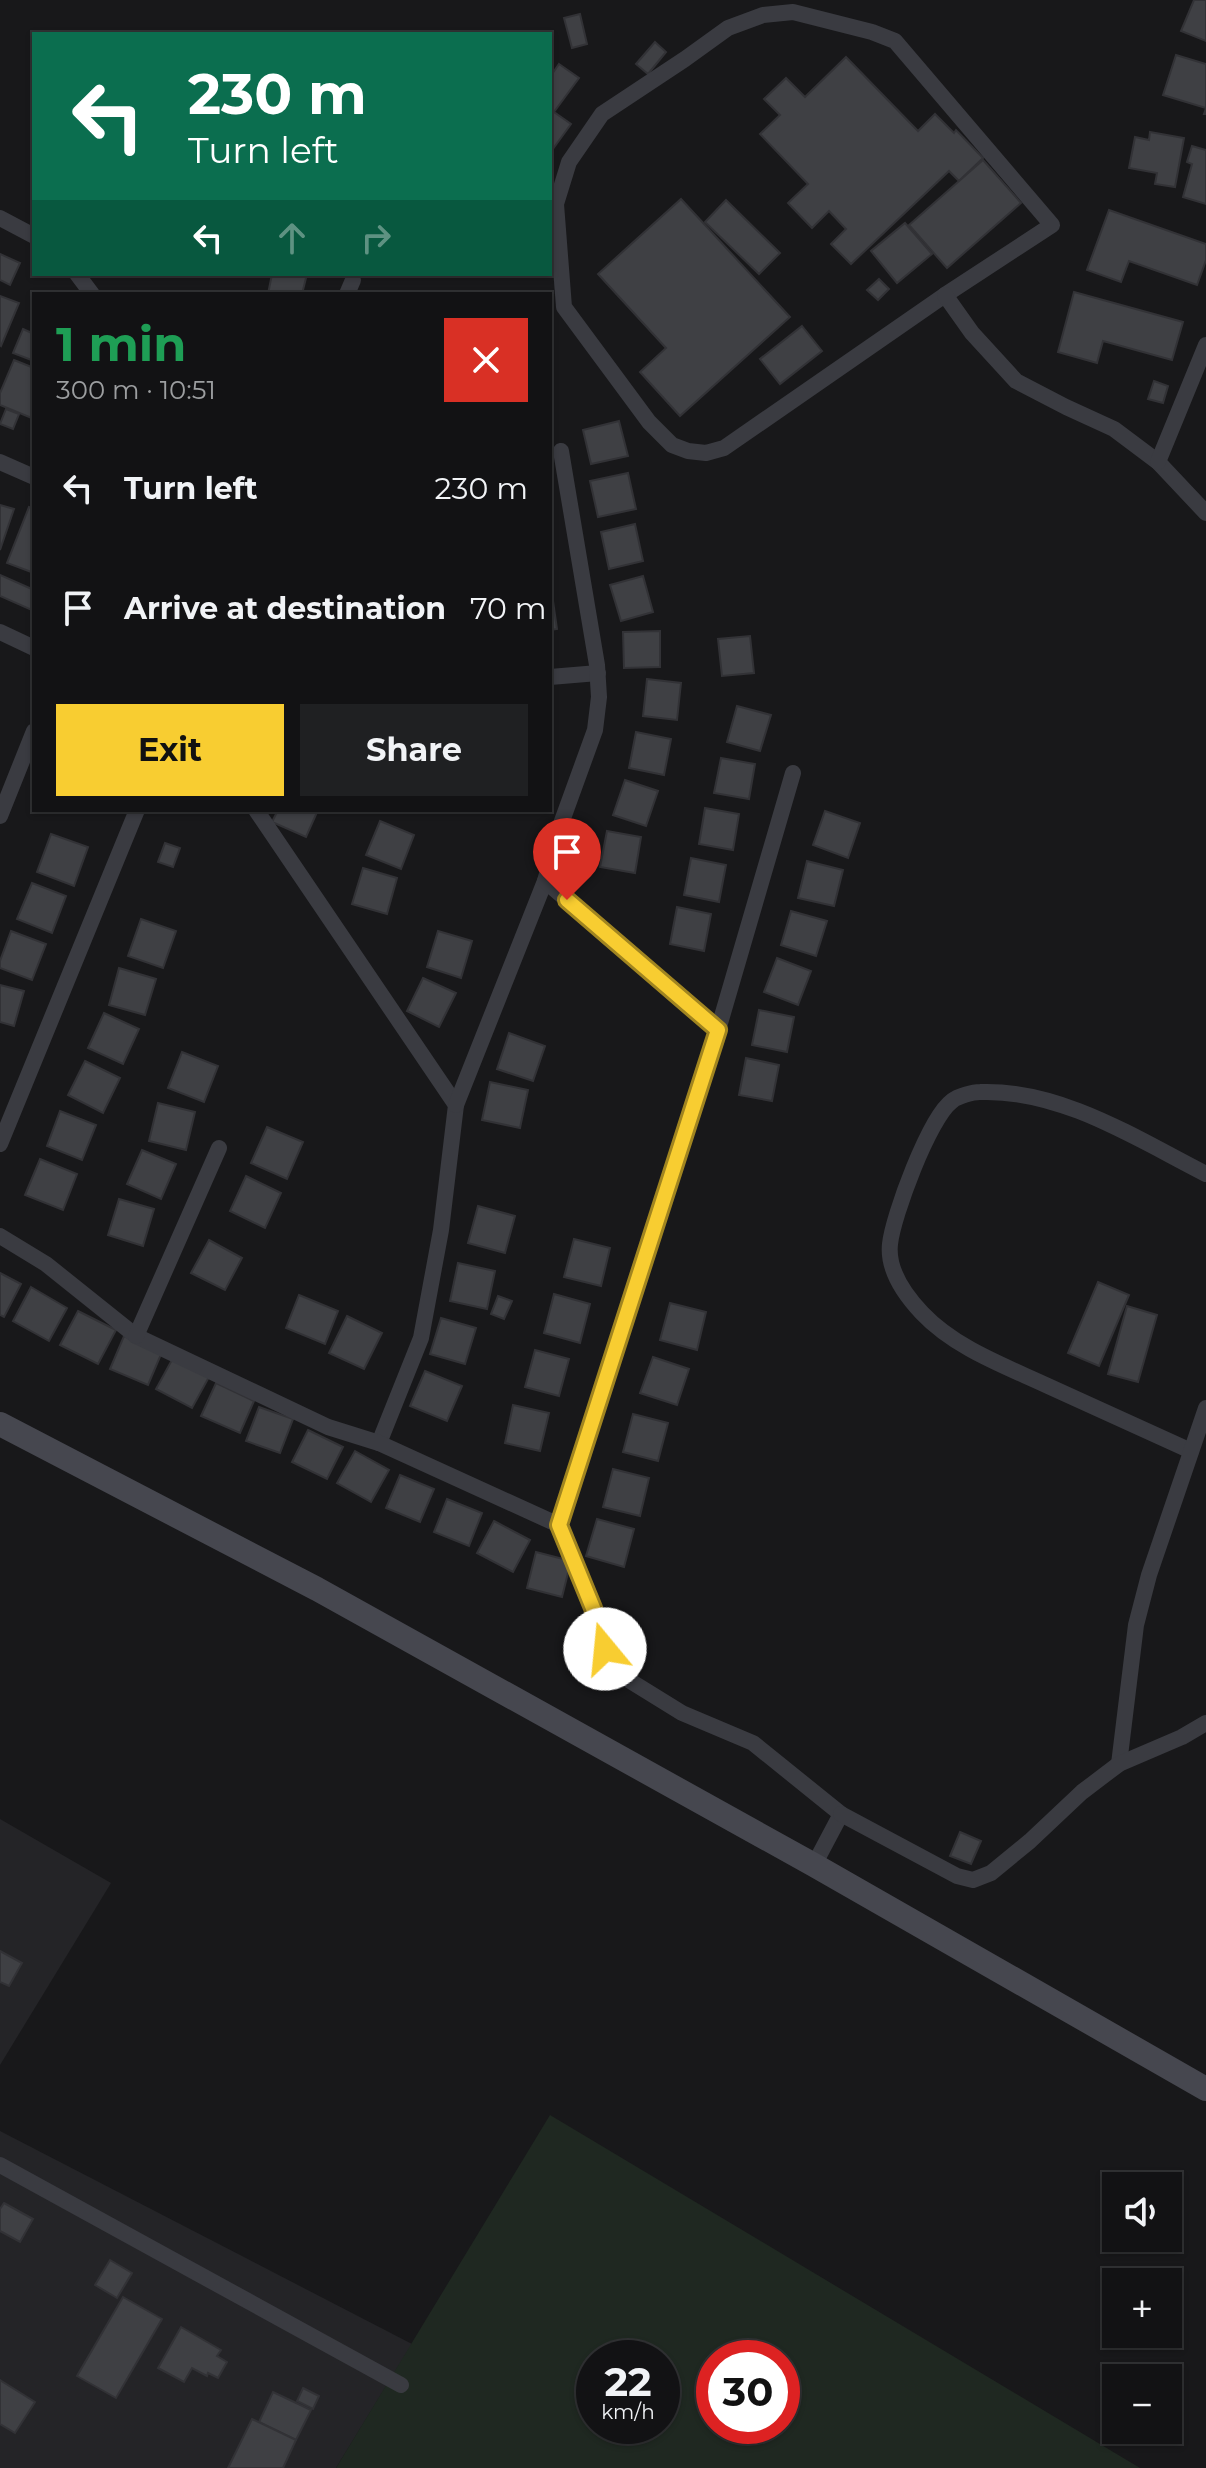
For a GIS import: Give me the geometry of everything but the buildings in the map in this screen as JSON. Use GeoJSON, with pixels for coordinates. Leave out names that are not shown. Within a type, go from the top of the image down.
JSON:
{"type":"FeatureCollection","features":[{"type":"Feature","properties":{"kind":"main road"},"geometry":{"type":"LineString","coordinates":[[0,1424],[317,1589],[814,1865],[1206,2089]]}},
{"type":"Feature","properties":{"kind":"street"},"geometry":{"type":"LineString","coordinates":[[793,12],[895,41],[1052,225],[945,295],[724,448],[706,453],[688,451],[672,445],[649,422],[564,307],[556,204],[569,162],[602,114],[728,28],[763,15],[793,12]]}},
{"type":"Feature","properties":{"kind":"street"},"geometry":{"type":"LineString","coordinates":[[0,218],[32,235]]}},
{"type":"Feature","properties":{"kind":"street"},"geometry":{"type":"LineString","coordinates":[[945,295],[972,333],[1016,381],[1114,429],[1158,462],[1206,513]]}},
{"type":"Feature","properties":{"kind":"street"},"geometry":{"type":"LineString","coordinates":[[1158,462],[1206,345]]}},
{"type":"Feature","properties":{"kind":"street"},"geometry":{"type":"LineString","coordinates":[[379,1443],[421,1338],[441,1230],[456,1105],[545,881],[562,821],[595,730],[598,673],[561,451]]}},
{"type":"Feature","properties":{"kind":"street"},"geometry":{"type":"LineString","coordinates":[[0,462],[32,476]]}},
{"type":"Feature","properties":{"kind":"street"},"geometry":{"type":"LineString","coordinates":[[0,632],[32,647]]}},
{"type":"Feature","properties":{"kind":"street"},"geometry":{"type":"LineString","coordinates":[[552,677],[598,673]]}},
{"type":"Feature","properties":{"kind":"street"},"geometry":{"type":"LineString","coordinates":[[1,809],[32,736]]}},
{"type":"Feature","properties":{"kind":"street"},"geometry":{"type":"LineString","coordinates":[[793,773],[718,1030],[559,1525],[593,1608],[605,1649],[627,1679],[682,1713],[753,1743],[841,1814],[957,1876],[973,1880],[991,1873],[1082,1792],[1119,1764],[1171,1743],[1206,1723]]}},
{"type":"Feature","properties":{"kind":"street"},"geometry":{"type":"LineString","coordinates":[[0,1144],[136,812]]}},
{"type":"Feature","properties":{"kind":"street"},"geometry":{"type":"LineString","coordinates":[[257,812],[456,1105]]}},
{"type":"Feature","properties":{"kind":"street"},"geometry":{"type":"LineString","coordinates":[[545,881],[718,1030]]}},
{"type":"Feature","properties":{"kind":"street"},"geometry":{"type":"LineString","coordinates":[[1191,1451],[996,1362],[957,1340],[923,1314],[894,1277],[890,1245],[906,1187],[935,1120],[953,1100],[978,1092],[1022,1096],[1059,1104],[1206,1174]]}},
{"type":"Feature","properties":{"kind":"street"},"geometry":{"type":"LineString","coordinates":[[136,1336],[219,1148]]}},
{"type":"Feature","properties":{"kind":"street"},"geometry":{"type":"LineString","coordinates":[[0,1236],[46,1264],[136,1336],[328,1427],[379,1443],[559,1525]]}},
{"type":"Feature","properties":{"kind":"street"},"geometry":{"type":"LineString","coordinates":[[1119,1764],[1136,1625],[1149,1575],[1206,1408]]}},
{"type":"Feature","properties":{"kind":"street"},"geometry":{"type":"LineString","coordinates":[[814,1865],[841,1814]]}},
{"type":"Feature","properties":{"kind":"street"},"geometry":{"type":"LineString","coordinates":[[0,2165],[401,2385]]}},
{"type":"Feature","properties":{"kind":"shaded area"},"geometry":{"type":"Polygon","coordinates":[[[0,1819],[111,1883],[0,2065],[0,1819]]]}},
{"type":"Feature","properties":{"kind":"shaded area"},"geometry":{"type":"Polygon","coordinates":[[[550,2115],[1140,2468],[336,2468],[550,2115]]]}},
{"type":"Feature","properties":{"kind":"shaded area"},"geometry":{"type":"Polygon","coordinates":[[[0,2131],[412,2344],[336,2468],[0,2468],[0,2131]]]}},
{"type":"Feature","properties":{"kind":"route"},"geometry":{"type":"LineString","coordinates":[[567,900],[718,1030],[559,1525],[593,1608],[605,1649]]}}]}
